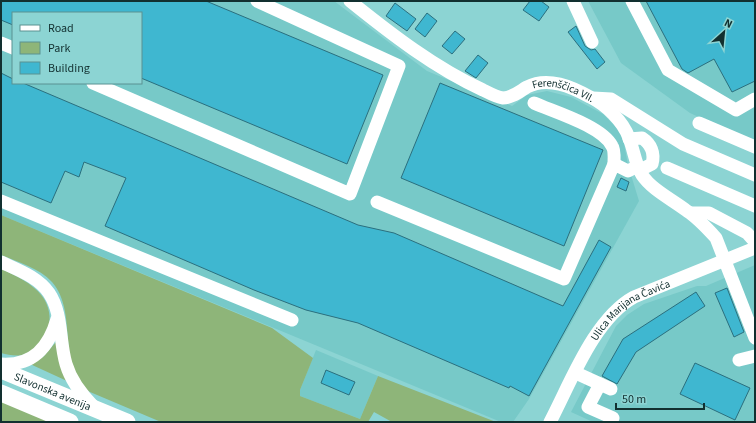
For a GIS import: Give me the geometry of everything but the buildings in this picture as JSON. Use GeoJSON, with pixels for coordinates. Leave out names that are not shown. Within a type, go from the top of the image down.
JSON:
{"type":"FeatureCollection","features":[{"type":"Feature","properties":{"kind":"main road","name":"Slavonska avenija"},"geometry":{"type":"LineString","coordinates":[[1,370],[127,422]]}},
{"type":"Feature","properties":{"kind":"main road","name":"Slavonska avenija"},"geometry":{"type":"LineString","coordinates":[[1,393],[70,422]]}},
{"type":"Feature","properties":{"kind":"street"},"geometry":{"type":"LineString","coordinates":[[95,84],[350,194],[399,66],[257,1]]}},
{"type":"Feature","properties":{"kind":"street","name":"Ferenščica VII."},"geometry":{"type":"LineString","coordinates":[[350,1],[389,33],[464,81],[494,95],[502,98],[508,97],[530,86],[543,82],[564,85],[593,98],[615,116],[624,128],[639,168],[650,184],[691,213],[716,238],[755,338]]}},
{"type":"Feature","properties":{"kind":"street"},"geometry":{"type":"LineString","coordinates":[[573,1],[592,42]]}},
{"type":"Feature","properties":{"kind":"street"},"geometry":{"type":"LineString","coordinates":[[632,1],[668,70],[736,110],[755,99]]}},
{"type":"Feature","properties":{"kind":"street"},"geometry":{"type":"LineString","coordinates":[[1,43],[12,48]]}},
{"type":"Feature","properties":{"kind":"street"},"geometry":{"type":"LineString","coordinates":[[593,98],[611,99],[683,144],[755,175]]}},
{"type":"Feature","properties":{"kind":"street"},"geometry":{"type":"LineString","coordinates":[[377,202],[564,279],[614,164],[613,147],[605,137],[590,127],[534,103]]}},
{"type":"Feature","properties":{"kind":"street"},"geometry":{"type":"LineString","coordinates":[[700,123],[755,147]]}},
{"type":"Feature","properties":{"kind":"street"},"geometry":{"type":"LineString","coordinates":[[614,164],[628,171],[652,164],[654,157],[647,141],[642,138],[629,139]]}},
{"type":"Feature","properties":{"kind":"street"},"geometry":{"type":"LineString","coordinates":[[667,168],[755,206]]}},
{"type":"Feature","properties":{"kind":"street"},"geometry":{"type":"LineString","coordinates":[[1,201],[292,320]]}},
{"type":"Feature","properties":{"kind":"street"},"geometry":{"type":"LineString","coordinates":[[691,213],[709,213],[747,233],[755,242]]}},
{"type":"Feature","properties":{"kind":"street","name":"Ulica Marijana Čavića"},"geometry":{"type":"LineString","coordinates":[[550,422],[602,326],[626,302],[755,248]]}},
{"type":"Feature","properties":{"kind":"street"},"geometry":{"type":"LineString","coordinates":[[1,262],[32,277],[42,285],[49,294],[58,315],[66,363],[70,377],[85,398],[95,408]]}},
{"type":"Feature","properties":{"kind":"street"},"geometry":{"type":"LineString","coordinates":[[1,364],[16,363],[39,353],[47,344],[54,331],[58,315]]}},
{"type":"Feature","properties":{"kind":"street"},"geometry":{"type":"LineString","coordinates":[[740,360],[755,356]]}},
{"type":"Feature","properties":{"kind":"street"},"geometry":{"type":"LineString","coordinates":[[576,373],[605,387],[588,407],[613,418]]}},
{"type":"Feature","properties":{"kind":"shaded area"},"geometry":{"type":"Polygon","coordinates":[[[1,1],[334,1],[427,71],[512,106],[527,95],[547,91],[571,97],[603,114],[622,133],[628,165],[639,201],[529,399],[513,422],[501,422],[1,215],[1,1]]]}},
{"type":"Feature","properties":{"kind":"shaded area"},"geometry":{"type":"Polygon","coordinates":[[[588,1],[755,1],[755,143],[690,113],[621,63],[588,1]]]}},
{"type":"Feature","properties":{"kind":"shaded area"},"geometry":{"type":"Polygon","coordinates":[[[755,265],[755,422],[593,422],[571,412],[616,326],[627,315],[644,304],[697,286],[706,286],[755,265]]]}},
{"type":"Feature","properties":{"kind":"shaded area"},"geometry":{"type":"Polygon","coordinates":[[[316,350],[378,376],[360,419],[300,396],[300,390],[316,350]]]}},
{"type":"Feature","properties":{"kind":"green space"},"geometry":{"type":"Polygon","coordinates":[[[1,215],[272,328],[313,358],[300,390],[300,396],[360,419],[378,376],[496,422],[392,422],[374,412],[368,422],[161,422],[90,392],[79,381],[73,368],[67,324],[60,295],[47,277],[28,266],[1,255],[1,215]]]}},
{"type":"Feature","properties":{"kind":"green space"},"geometry":{"type":"Polygon","coordinates":[[[1,269],[28,283],[38,291],[47,304],[49,312],[50,321],[45,337],[33,350],[22,355],[1,353],[1,269]]]}},
{"type":"Feature","properties":{"kind":"green space"},"geometry":{"type":"Polygon","coordinates":[[[56,342],[67,381],[30,364],[43,357],[56,342]]]}},
{"type":"Feature","properties":{"kind":"green space"},"geometry":{"type":"Polygon","coordinates":[[[1,400],[52,422],[1,422],[1,400]]]}}]}
